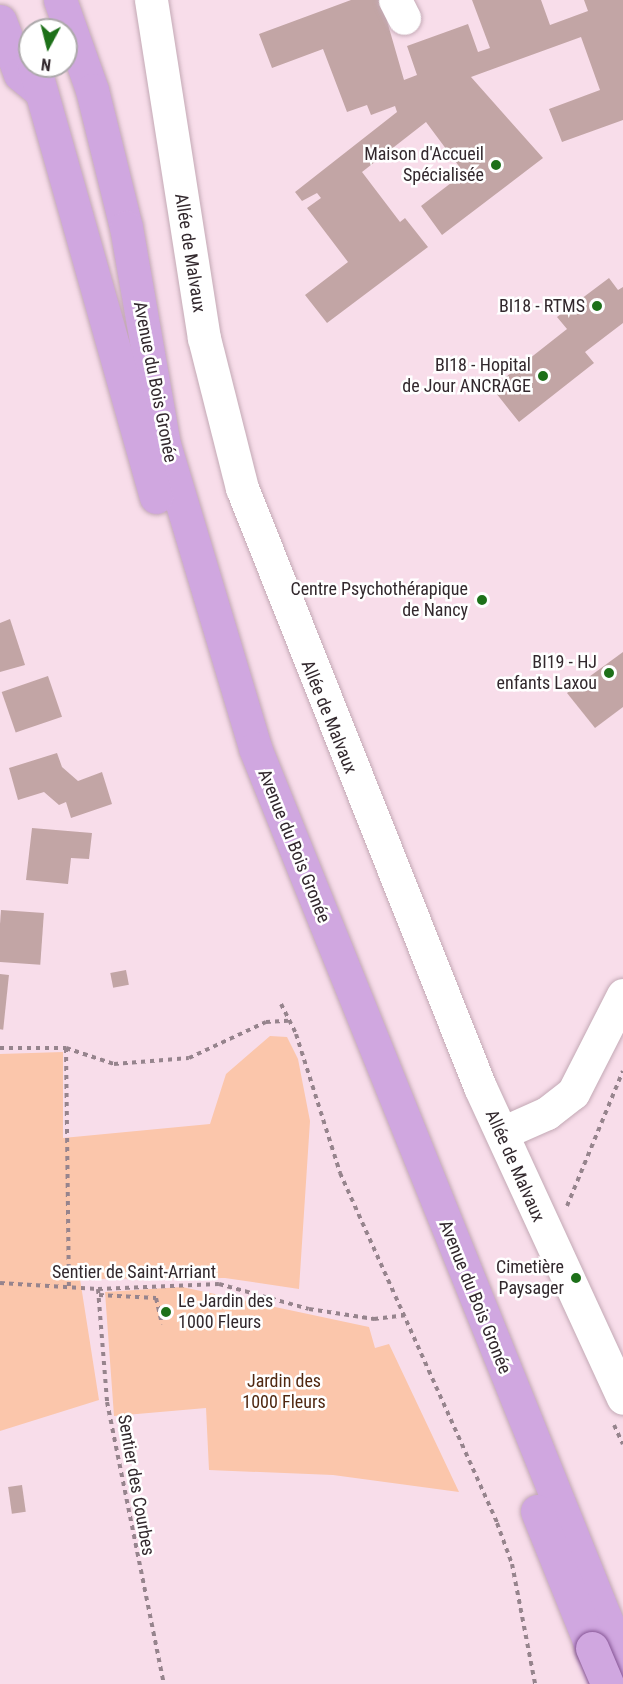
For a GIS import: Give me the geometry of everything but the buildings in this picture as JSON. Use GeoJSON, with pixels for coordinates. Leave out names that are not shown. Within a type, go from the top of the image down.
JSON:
{"type":"FeatureCollection","features":[{"type":"Feature","properties":{"kind":"main road"},"geometry":{"type":"LineString","coordinates":[[12,0],[18,18]]}},
{"type":"Feature","properties":{"kind":"main road","name":"Avenue du Bois Gronée"},"geometry":{"type":"LineString","coordinates":[[60,0],[93,90],[126,227],[167,455],[255,748],[609,1649],[607,1684]]}},
{"type":"Feature","properties":{"kind":"main road"},"geometry":{"type":"LineString","coordinates":[[0,21],[20,74],[39,80]]}},
{"type":"Feature","properties":{"kind":"main road","name":"Avenue du Bois Gronée"},"geometry":{"type":"LineString","coordinates":[[39,80],[149,476],[237,759],[609,1649]]}},
{"type":"Feature","properties":{"kind":"street","name":"Allée de Malvaux"},"geometry":{"type":"LineString","coordinates":[[150,0],[204,338],[242,488],[314,679],[502,1133],[623,1398]]}},
{"type":"Feature","properties":{"kind":"street"},"geometry":{"type":"LineString","coordinates":[[502,1133],[547,1113],[573,1094],[623,995]]}},
{"type":"Feature","properties":{"kind":"street"},"geometry":{"type":"LineString","coordinates":[[589,1684],[623,1671]]}},
{"type":"Feature","properties":{"kind":"path"},"geometry":{"type":"LineString","coordinates":[[281,1004],[340,1173],[407,1315],[512,1564],[535,1684]]}},
{"type":"Feature","properties":{"kind":"path"},"geometry":{"type":"LineString","coordinates":[[0,1048],[66,1048],[100,1063],[189,1058],[266,1022],[288,1021]]}},
{"type":"Feature","properties":{"kind":"path"},"geometry":{"type":"LineString","coordinates":[[66,1048],[69,1288]]}},
{"type":"Feature","properties":{"kind":"path"},"geometry":{"type":"LineString","coordinates":[[563,1210],[575,1194],[623,1071]]}},
{"type":"Feature","properties":{"kind":"path","name":"Sentier de Saint-Arriant"},"geometry":{"type":"LineString","coordinates":[[0,1283],[98,1292],[219,1284],[309,1309],[374,1319],[407,1315]]}},
{"type":"Feature","properties":{"kind":"path"},"geometry":{"type":"LineString","coordinates":[[98,1292],[156,1298],[162,1324]]}},
{"type":"Feature","properties":{"kind":"path","name":"Sentier des Courbes"},"geometry":{"type":"LineString","coordinates":[[98,1292],[107,1402],[164,1684]]}},
{"type":"Feature","properties":{"kind":"green space"},"geometry":{"type":"Polygon","coordinates":[[[270,1036],[287,1037],[298,1059],[310,1121],[299,1289],[225,1278],[80,1279],[99,1400],[0,1431],[0,1054],[63,1052],[63,1138],[210,1124],[226,1074],[270,1036]]]}},
{"type":"Feature","properties":{"kind":"green space","name":"Jardin des 1000 Fleurs"},"geometry":{"type":"Polygon","coordinates":[[[182,1287],[369,1327],[375,1348],[389,1344],[459,1492],[333,1475],[209,1470],[206,1408],[114,1416],[105,1292],[182,1287]]]}},
{"type":"Feature","properties":{"kind":"place","name":"Maison d'Accueil Spécialisée"},"geometry":{"type":"Point","coordinates":[496,165]}},
{"type":"Feature","properties":{"kind":"place","name":"BI18 - RTMS"},"geometry":{"type":"Point","coordinates":[597,306]}},
{"type":"Feature","properties":{"kind":"place","name":"BI18 - Hopital de Jour ANCRAGE"},"geometry":{"type":"Point","coordinates":[543,376]}},
{"type":"Feature","properties":{"kind":"place","name":"Centre Psychothérapique de Nancy"},"geometry":{"type":"Point","coordinates":[482,600]}},
{"type":"Feature","properties":{"kind":"place","name":"BI19 - HJ enfants Laxou"},"geometry":{"type":"Point","coordinates":[609,673]}},
{"type":"Feature","properties":{"kind":"place","name":"Cimetière Paysager"},"geometry":{"type":"Point","coordinates":[576,1278]}},
{"type":"Feature","properties":{"kind":"place","name":"Le Jardin des 1000 Fleurs"},"geometry":{"type":"Point","coordinates":[166,1312]}}]}
